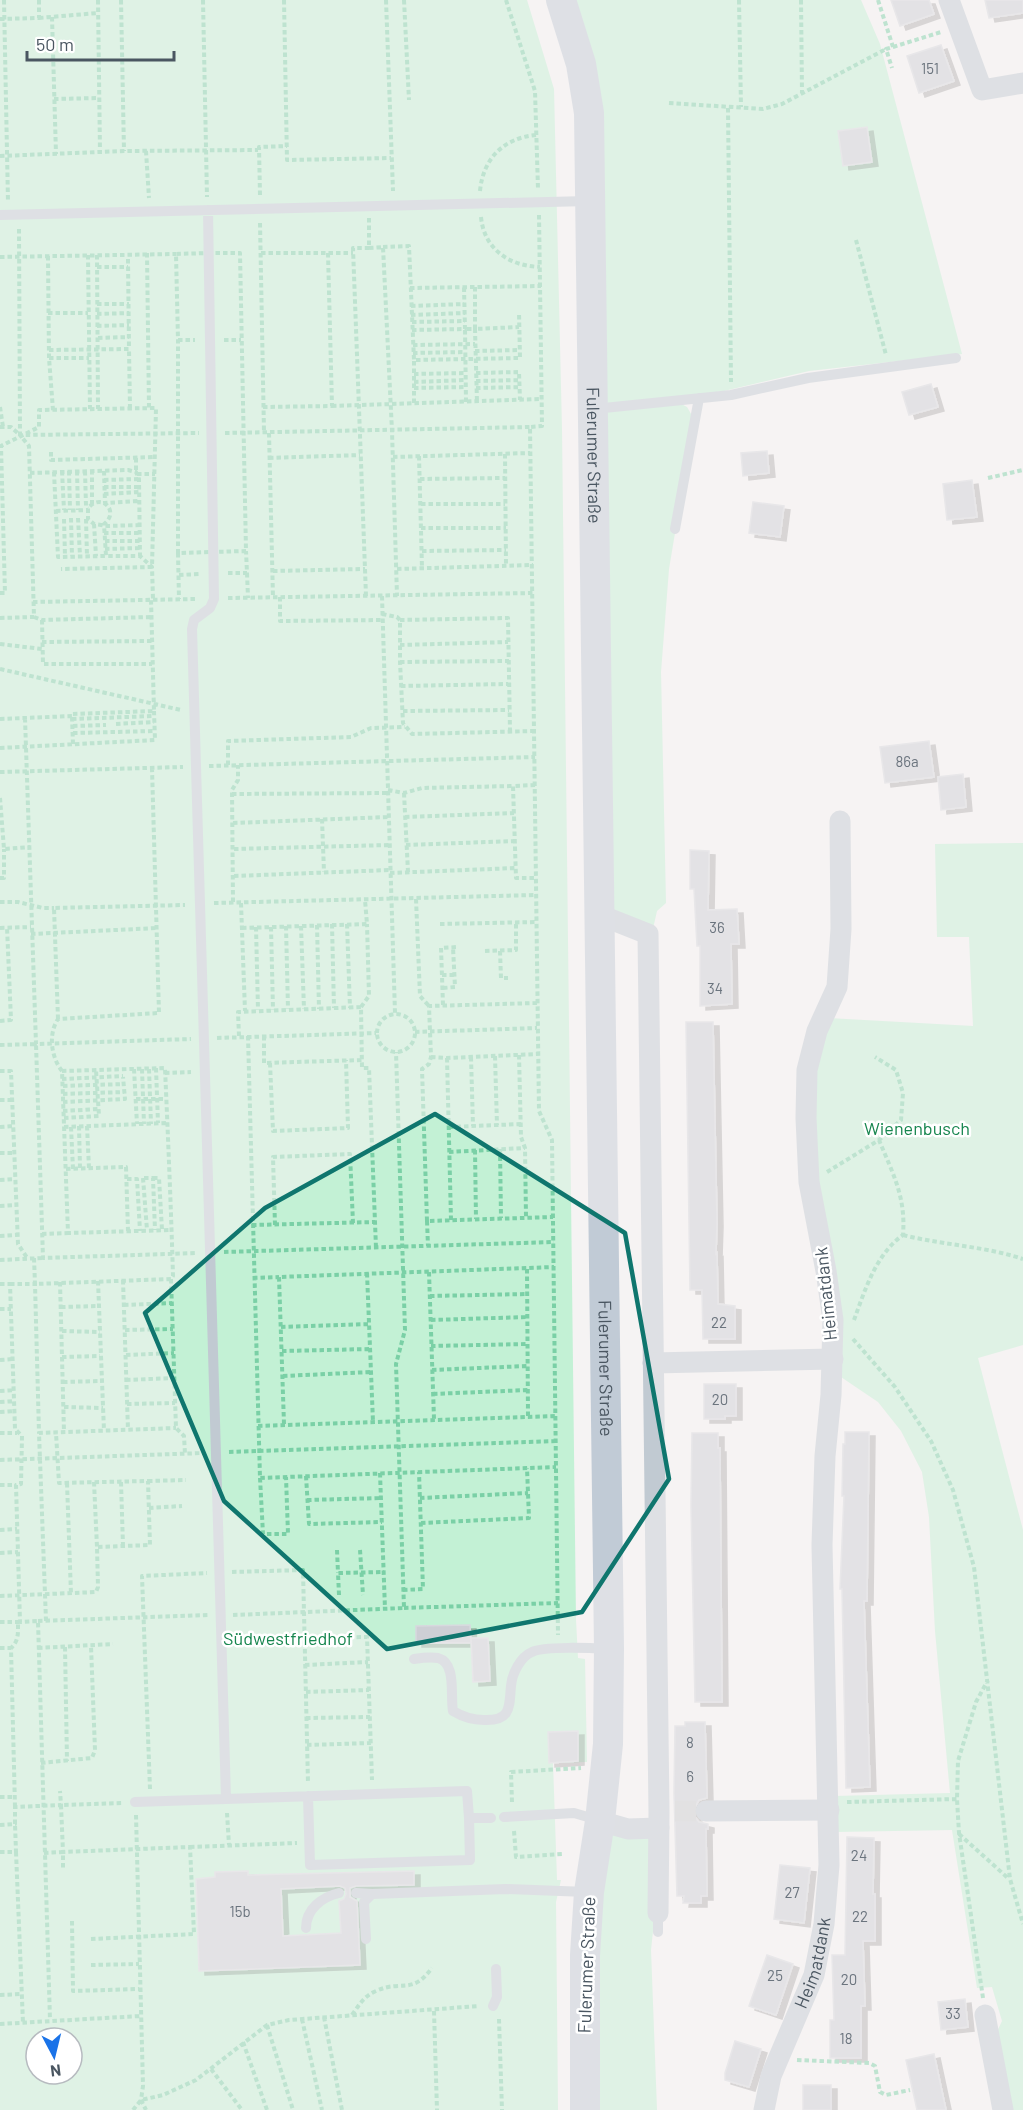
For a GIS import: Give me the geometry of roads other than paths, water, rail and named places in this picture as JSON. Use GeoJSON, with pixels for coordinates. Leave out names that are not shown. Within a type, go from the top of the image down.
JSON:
{"type":"FeatureCollection","features":[{"type":"Feature","properties":{"kind":"main road","name":"Fulerumer Straße"},"geometry":{"type":"LineString","coordinates":[[561,0],[580,64],[589,113],[609,1649],[608,1744],[600,1821],[589,1892],[585,1955],[585,2110]]}},
{"type":"Feature","properties":{"kind":"street"},"geometry":{"type":"LineString","coordinates":[[949,0],[982,90],[1023,83]]}},
{"type":"Feature","properties":{"kind":"street","name":"Heimatdank"},"geometry":{"type":"LineString","coordinates":[[764,2110],[771,2076],[814,1975],[824,1924],[833,1806],[822,1545],[832,1320],[809,1182],[806,1118],[807,1070],[818,1031],[837,987],[841,929],[840,821]]}},
{"type":"Feature","properties":{"kind":"street"},"geometry":{"type":"LineString","coordinates":[[600,915],[648,934],[653,1363],[665,1817],[658,1922]]}},
{"type":"Feature","properties":{"kind":"street"},"geometry":{"type":"LineString","coordinates":[[653,1363],[832,1359]]}},
{"type":"Feature","properties":{"kind":"street"},"geometry":{"type":"LineString","coordinates":[[706,1811],[833,1806]]}},
{"type":"Feature","properties":{"kind":"street"},"geometry":{"type":"LineString","coordinates":[[600,1821],[628,1829],[665,1817]]}},
{"type":"Feature","properties":{"kind":"street"},"geometry":{"type":"LineString","coordinates":[[985,2015],[1003,2110]]}},
{"type":"Feature","properties":{"kind":"lane"},"geometry":{"type":"LineString","coordinates":[[9,215],[591,201]]}},
{"type":"Feature","properties":{"kind":"lane"},"geometry":{"type":"LineString","coordinates":[[208,210],[214,598],[210,608],[194,620],[192,629],[212,1252],[226,1799]]}},
{"type":"Feature","properties":{"kind":"lane"},"geometry":{"type":"LineString","coordinates":[[593,409],[731,395],[807,378],[956,358]]}},
{"type":"Feature","properties":{"kind":"lane"},"geometry":{"type":"LineString","coordinates":[[675,529],[699,398]]}},
{"type":"Feature","properties":{"kind":"lane"},"geometry":{"type":"LineString","coordinates":[[414,1659],[438,1658],[443,1661],[449,1666],[453,1711],[460,1716],[489,1720],[500,1718],[508,1710],[514,1673],[522,1660],[533,1651],[609,1649]]}},
{"type":"Feature","properties":{"kind":"lane"},"geometry":{"type":"LineString","coordinates":[[135,1802],[309,1796],[467,1791],[470,1860],[310,1865],[309,1796]]}},
{"type":"Feature","properties":{"kind":"lane"},"geometry":{"type":"LineString","coordinates":[[504,1817],[574,1813],[600,1821]]}},
{"type":"Feature","properties":{"kind":"lane"},"geometry":{"type":"LineString","coordinates":[[468,1818],[491,1818]]}},
{"type":"Feature","properties":{"kind":"lane"},"geometry":{"type":"LineString","coordinates":[[356,1893],[499,1889],[589,1892]]}},
{"type":"Feature","properties":{"kind":"lane"},"geometry":{"type":"LineString","coordinates":[[306,1928],[309,1912],[314,1906],[333,1894],[339,1893]]}},
{"type":"Feature","properties":{"kind":"lane"},"geometry":{"type":"LineString","coordinates":[[366,1939],[364,1902],[372,1894]]}},
{"type":"Feature","properties":{"kind":"lane"},"geometry":{"type":"LineString","coordinates":[[493,2007],[497,1997],[496,1969]]}},
{"type":"Feature","properties":{"kind":"tunnel"},"geometry":{"type":"LineString","coordinates":[[675,1811],[706,1811]]}},
{"type":"Feature","properties":{"kind":"park label","name":"Wienenbusch"},"geometry":{"type":"Point","coordinates":[917,1129]}},
{"type":"Feature","properties":{"kind":"park label","name":"Südwestfriedhof"},"geometry":{"type":"Point","coordinates":[288,1639]}}]}
